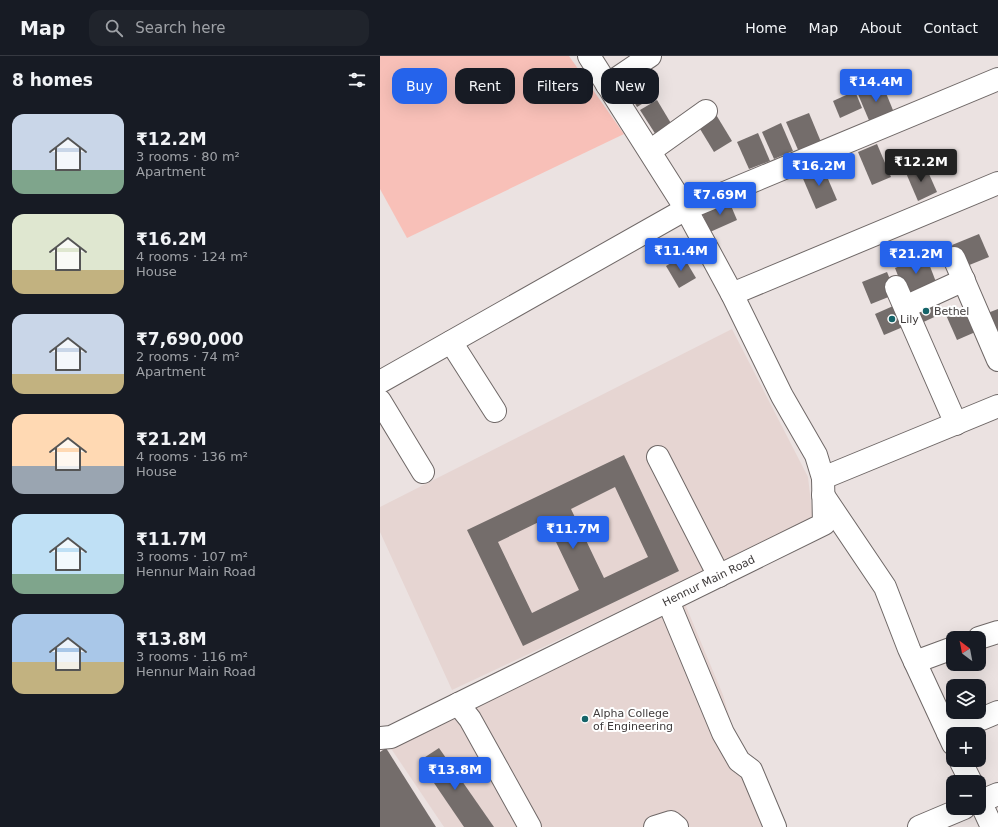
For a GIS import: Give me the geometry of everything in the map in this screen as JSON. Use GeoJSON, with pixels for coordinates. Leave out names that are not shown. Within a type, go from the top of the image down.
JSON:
{"type":"FeatureCollection","features":[{"type":"Feature","properties":{"kind":"street"},"geometry":{"type":"LineString","coordinates":[[589,56],[601,75]]}},
{"type":"Feature","properties":{"kind":"street"},"geometry":{"type":"LineString","coordinates":[[632,68],[650,56]]}},
{"type":"Feature","properties":{"kind":"street"},"geometry":{"type":"LineString","coordinates":[[380,382],[686,209],[998,79]]}},
{"type":"Feature","properties":{"kind":"street"},"geometry":{"type":"LineString","coordinates":[[619,104],[686,209],[732,294],[782,396],[816,455],[823,487],[885,587],[915,662],[946,729]]}},
{"type":"Feature","properties":{"kind":"street"},"geometry":{"type":"LineString","coordinates":[[650,151],[706,111]]}},
{"type":"Feature","properties":{"kind":"street"},"geometry":{"type":"LineString","coordinates":[[732,294],[998,183]]}},
{"type":"Feature","properties":{"kind":"street"},"geometry":{"type":"LineString","coordinates":[[954,258],[998,360]]}},
{"type":"Feature","properties":{"kind":"street"},"geometry":{"type":"LineString","coordinates":[[905,307],[964,280]]}},
{"type":"Feature","properties":{"kind":"street"},"geometry":{"type":"LineString","coordinates":[[896,287],[956,424]]}},
{"type":"Feature","properties":{"kind":"street"},"geometry":{"type":"LineString","coordinates":[[451,342],[495,411]]}},
{"type":"Feature","properties":{"kind":"street"},"geometry":{"type":"LineString","coordinates":[[380,401],[423,472]]}},
{"type":"Feature","properties":{"kind":"street"},"geometry":{"type":"LineString","coordinates":[[823,487],[956,424],[998,406]]}},
{"type":"Feature","properties":{"kind":"street"},"geometry":{"type":"LineString","coordinates":[[658,457],[719,576]]}},
{"type":"Feature","properties":{"kind":"street","name":"Hennur Main Road"},"geometry":{"type":"LineString","coordinates":[[384,741],[824,524],[823,487]]}},
{"type":"Feature","properties":{"kind":"street"},"geometry":{"type":"LineString","coordinates":[[668,601],[723,733],[739,761],[751,770],[775,827]]}},
{"type":"Feature","properties":{"kind":"street"},"geometry":{"type":"LineString","coordinates":[[986,636],[998,632]]}},
{"type":"Feature","properties":{"kind":"street"},"geometry":{"type":"LineString","coordinates":[[915,662],[946,651]]}},
{"type":"Feature","properties":{"kind":"street"},"geometry":{"type":"LineString","coordinates":[[458,704],[470,719],[530,827]]}},
{"type":"Feature","properties":{"kind":"street"},"geometry":{"type":"LineString","coordinates":[[970,727],[998,712]]}},
{"type":"Feature","properties":{"kind":"street"},"geometry":{"type":"LineString","coordinates":[[986,814],[992,827]]}},
{"type":"Feature","properties":{"kind":"street"},"geometry":{"type":"LineString","coordinates":[[919,827],[947,815]]}},
{"type":"Feature","properties":{"kind":"street"},"geometry":{"type":"LineString","coordinates":[[655,827],[671,822],[677,827]]}},
{"type":"Feature","properties":{"kind":"shaded area"},"geometry":{"type":"Polygon","coordinates":[[[380,56],[569,56],[577,68],[523,68],[523,104],[593,104],[593,90],[601,101],[601,104],[603,104],[624,134],[407,238],[380,189],[380,56]]]}},
{"type":"Feature","properties":{"kind":"shaded area"},"geometry":{"type":"Polygon","coordinates":[[[732,329],[808,477],[813,520],[452,690],[380,532],[380,507],[732,329]]]}},
{"type":"Feature","properties":{"kind":"shaded area","name":"Alpha College of Engineering"},"geometry":{"type":"Polygon","coordinates":[[[685,604],[723,695],[762,827],[444,827],[388,744],[685,604]]]}},
{"type":"Feature","properties":{"kind":"building"},"geometry":{"type":"Polygon","coordinates":[[[881,81],[895,115],[871,125],[857,92],[881,81]]]}},
{"type":"Feature","properties":{"kind":"building"},"geometry":{"type":"Polygon","coordinates":[[[855,91],[862,108],[840,118],[833,101],[855,91]]]}},
{"type":"Feature","properties":{"kind":"building"},"geometry":{"type":"Polygon","coordinates":[[[659,103],[672,125],[656,135],[640,110],[650,104],[659,103]]]}},
{"type":"Feature","properties":{"kind":"building"},"geometry":{"type":"Polygon","coordinates":[[[635,104],[642,104],[637,107],[635,104]]]}},
{"type":"Feature","properties":{"kind":"building"},"geometry":{"type":"Polygon","coordinates":[[[715,113],[732,141],[714,152],[697,124],[715,113]]]}},
{"type":"Feature","properties":{"kind":"building"},"geometry":{"type":"Polygon","coordinates":[[[809,113],[821,142],[799,152],[786,122],[809,113]]]}},
{"type":"Feature","properties":{"kind":"building"},"geometry":{"type":"Polygon","coordinates":[[[781,123],[793,151],[774,159],[762,132],[781,123]]]}},
{"type":"Feature","properties":{"kind":"building"},"geometry":{"type":"Polygon","coordinates":[[[758,133],[770,161],[749,169],[737,142],[758,133]]]}},
{"type":"Feature","properties":{"kind":"building"},"geometry":{"type":"Polygon","coordinates":[[[877,144],[891,177],[872,185],[858,152],[877,144]]]}},
{"type":"Feature","properties":{"kind":"building"},"geometry":{"type":"Polygon","coordinates":[[[822,165],[837,200],[816,209],[801,174],[822,165]]]}},
{"type":"Feature","properties":{"kind":"building"},"geometry":{"type":"Polygon","coordinates":[[[925,165],[937,192],[918,201],[906,173],[925,165]]]}},
{"type":"Feature","properties":{"kind":"building"},"geometry":{"type":"Polygon","coordinates":[[[729,201],[737,220],[710,232],[702,213],[729,201]]]}},
{"type":"Feature","properties":{"kind":"building"},"geometry":{"type":"Polygon","coordinates":[[[979,234],[989,257],[962,268],[952,245],[979,234]]]}},
{"type":"Feature","properties":{"kind":"building"},"geometry":{"type":"Polygon","coordinates":[[[683,256],[696,278],[679,288],[666,266],[683,256]]]}},
{"type":"Feature","properties":{"kind":"building"},"geometry":{"type":"Polygon","coordinates":[[[926,256],[936,282],[905,294],[895,268],[926,256]]]}},
{"type":"Feature","properties":{"kind":"building"},"geometry":{"type":"Polygon","coordinates":[[[887,272],[896,294],[871,304],[862,282],[887,272]]]}},
{"type":"Feature","properties":{"kind":"building","name":"Bethel"},"geometry":{"type":"Polygon","coordinates":[[[936,296],[943,313],[917,325],[909,308],[936,296]]]}},
{"type":"Feature","properties":{"kind":"building","name":"Lily"},"geometry":{"type":"Polygon","coordinates":[[[900,303],[910,324],[884,335],[875,314],[900,303]]]}},
{"type":"Feature","properties":{"kind":"building"},"geometry":{"type":"Polygon","coordinates":[[[970,305],[980,330],[957,340],[946,315],[970,305]]]}},
{"type":"Feature","properties":{"kind":"building"},"geometry":{"type":"Polygon","coordinates":[[[998,309],[998,335],[985,314],[998,309]]]}},
{"type":"Feature","properties":{"kind":"building"},"geometry":{"type":"Polygon","coordinates":[[[624,455],[679,571],[523,646],[467,530],[624,455]],[[615,487],[571,509],[604,578],[648,557],[615,487]],[[545,519],[498,542],[532,613],[579,590],[545,519]]]}},
{"type":"Feature","properties":{"kind":"building"},"geometry":{"type":"Polygon","coordinates":[[[386,748],[436,827],[380,827],[380,752],[386,748]]]}},
{"type":"Feature","properties":{"kind":"building"},"geometry":{"type":"Polygon","coordinates":[[[439,748],[494,827],[464,827],[419,761],[439,748]]]}},
{"type":"Feature","properties":{"kind":"place","name":"Bethel"},"geometry":{"type":"Point","coordinates":[926,311]}},
{"type":"Feature","properties":{"kind":"place","name":"Lily"},"geometry":{"type":"Point","coordinates":[892,319]}},
{"type":"Feature","properties":{"kind":"place","name":"Alpha College of Engineering"},"geometry":{"type":"Point","coordinates":[585,719]}}]}
